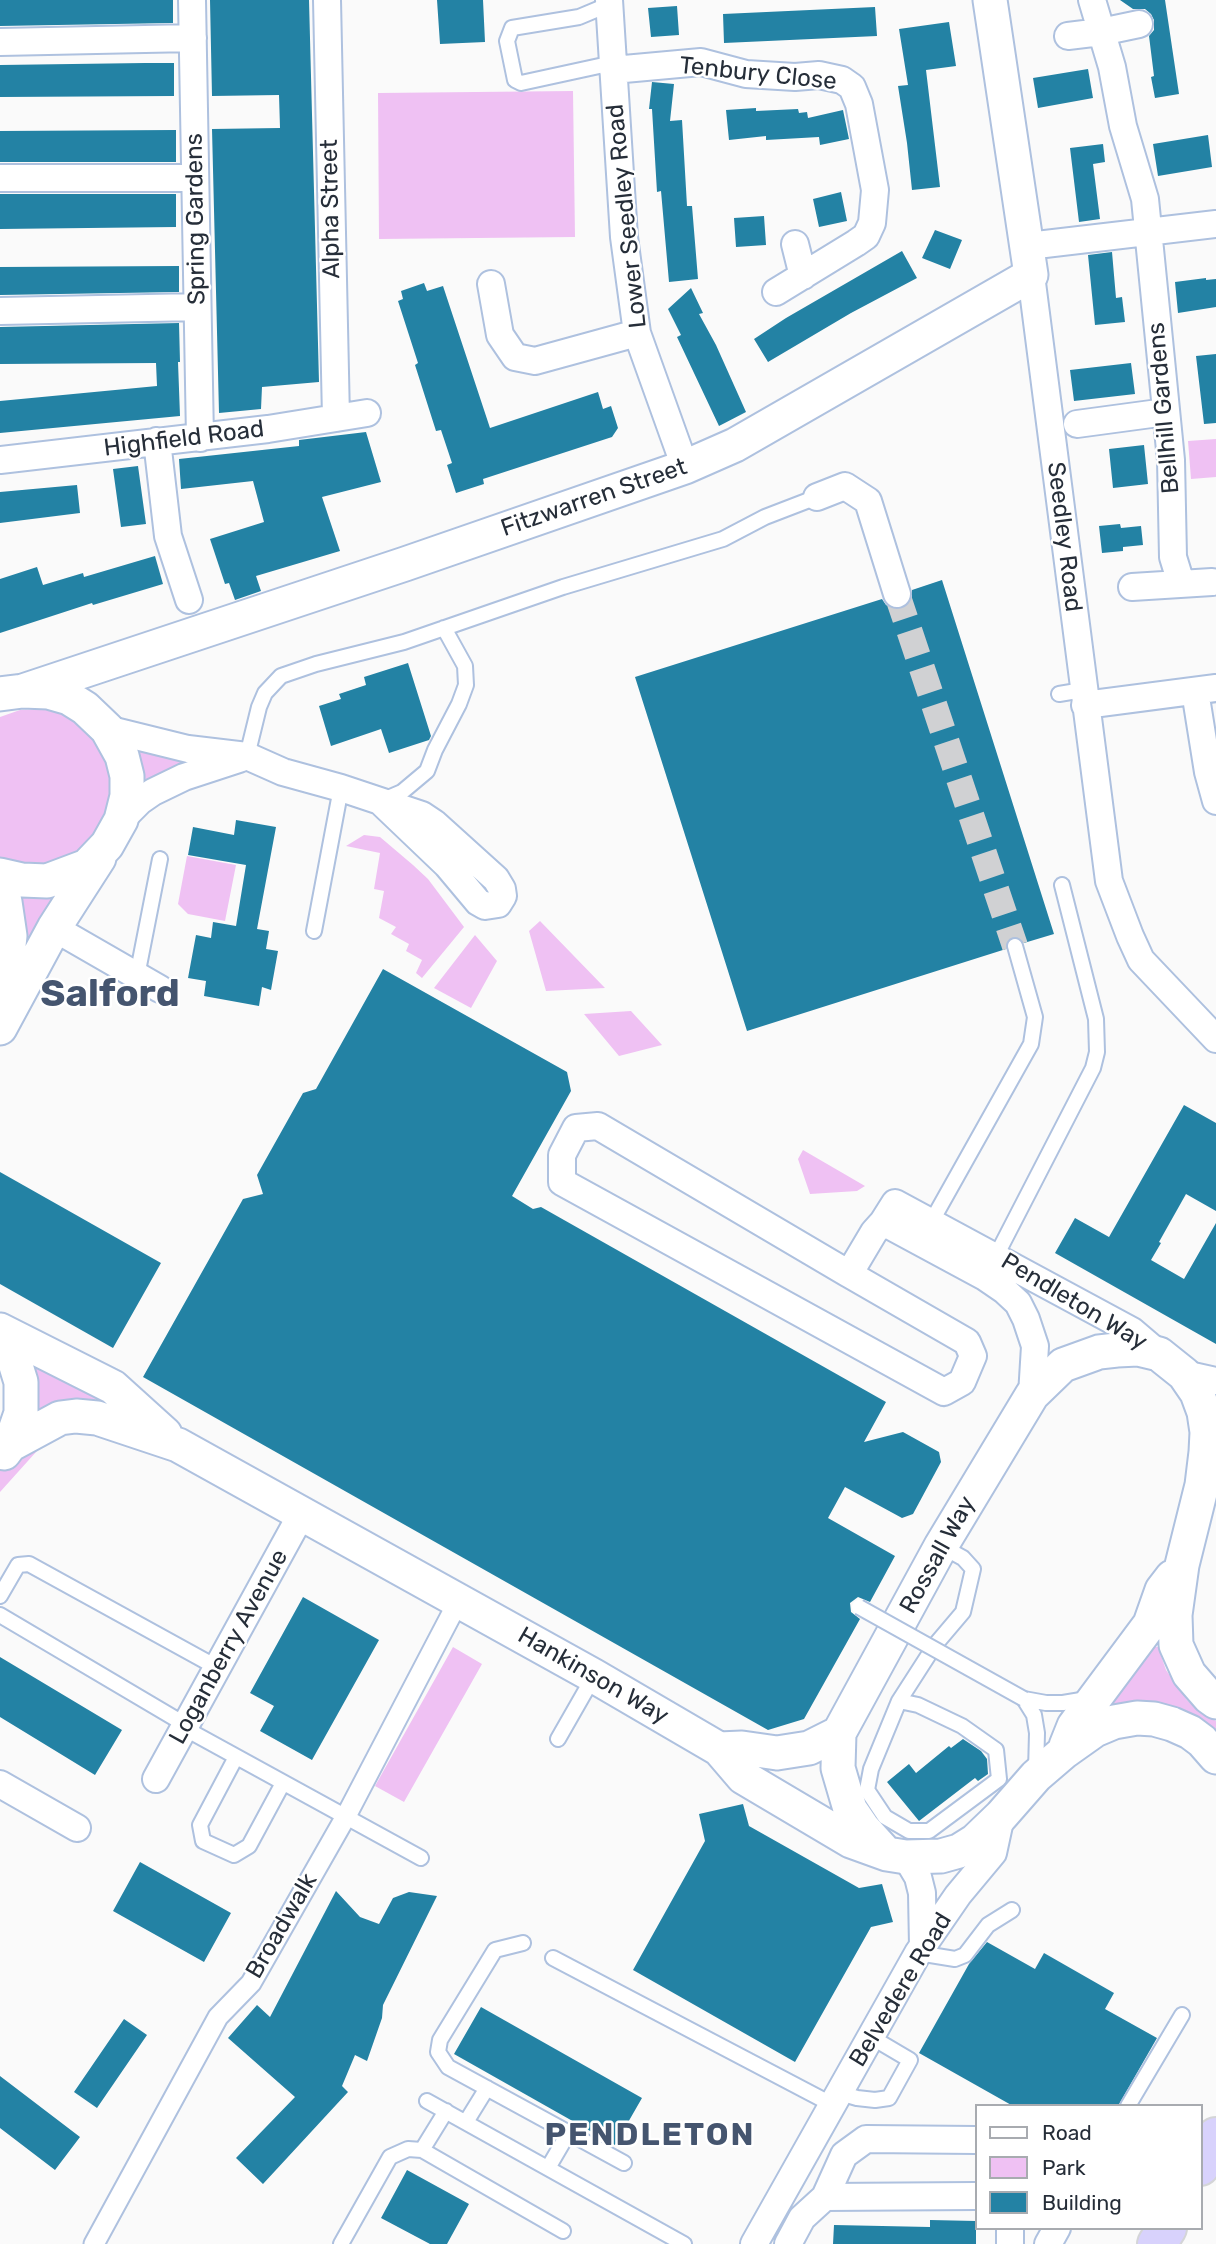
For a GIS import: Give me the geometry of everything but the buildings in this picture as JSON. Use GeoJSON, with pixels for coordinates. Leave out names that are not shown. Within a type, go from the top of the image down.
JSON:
{"type":"FeatureCollection","features":[{"type":"Feature","properties":{"kind":"highway"},"geometry":{"type":"LineString","coordinates":[[1202,2162],[1216,2137]]}},
{"type":"Feature","properties":{"kind":"street","name":"Spring Gardens"},"geometry":{"type":"LineString","coordinates":[[192,0],[200,438]]}},
{"type":"Feature","properties":{"kind":"street","name":"Alpha Street"},"geometry":{"type":"LineString","coordinates":[[327,0],[336,418]]}},
{"type":"Feature","properties":{"kind":"street","name":"Seedley Road"},"geometry":{"type":"LineString","coordinates":[[990,0],[1030,260],[1044,438],[1076,696],[1109,881],[1141,960],[1216,1039]]}},
{"type":"Feature","properties":{"kind":"street","name":"Bellhill Gardens"},"geometry":{"type":"LineString","coordinates":[[1092,0],[1112,67],[1123,126],[1145,199],[1171,460],[1173,557],[1181,583]]}},
{"type":"Feature","properties":{"kind":"street","name":"Lower Seedley Road"},"geometry":{"type":"LineString","coordinates":[[610,2],[624,237],[637,333],[685,467]]}},
{"type":"Feature","properties":{"kind":"street"},"geometry":{"type":"LineString","coordinates":[[1068,36],[1139,23]]}},
{"type":"Feature","properties":{"kind":"street"},"geometry":{"type":"LineString","coordinates":[[0,42],[193,38]]}},
{"type":"Feature","properties":{"kind":"street","name":"Tenbury Close"},"geometry":{"type":"LineString","coordinates":[[613,67],[701,62],[746,74],[795,77],[819,75],[842,80],[852,87],[859,104],[875,190],[872,223],[866,236],[776,292]]}},
{"type":"Feature","properties":{"kind":"street"},"geometry":{"type":"LineString","coordinates":[[0,178],[195,178]]}},
{"type":"Feature","properties":{"kind":"street"},"geometry":{"type":"LineString","coordinates":[[1030,260],[1150,232],[1216,224]]}},
{"type":"Feature","properties":{"kind":"street"},"geometry":{"type":"LineString","coordinates":[[795,244],[803,276]]}},
{"type":"Feature","properties":{"kind":"street","name":"Fitzwarren Street"},"geometry":{"type":"LineString","coordinates":[[12,692],[405,564],[685,467],[735,445],[1030,260]]}},
{"type":"Feature","properties":{"kind":"street"},"geometry":{"type":"LineString","coordinates":[[491,284],[500,335],[515,357],[535,361],[637,333]]}},
{"type":"Feature","properties":{"kind":"street"},"geometry":{"type":"LineString","coordinates":[[0,311],[197,307]]}},
{"type":"Feature","properties":{"kind":"street"},"geometry":{"type":"LineString","coordinates":[[1077,424],[1166,412]]}},
{"type":"Feature","properties":{"kind":"street","name":"Highfield Road"},"geometry":{"type":"LineString","coordinates":[[0,460],[200,438],[367,413]]}},
{"type":"Feature","properties":{"kind":"street"},"geometry":{"type":"LineString","coordinates":[[158,442],[168,536],[189,600]]}},
{"type":"Feature","properties":{"kind":"street"},"geometry":{"type":"LineString","coordinates":[[817,498],[845,486],[868,501],[897,594]]}},
{"type":"Feature","properties":{"kind":"street"},"geometry":{"type":"LineString","coordinates":[[1132,587],[1212,582]]}},
{"type":"Feature","properties":{"kind":"street","name":"Fitzwarren Street"},"geometry":{"type":"LineString","coordinates":[[102,724],[96,702],[104,677],[113,665],[128,656]]}},
{"type":"Feature","properties":{"kind":"street"},"geometry":{"type":"LineString","coordinates":[[1076,696],[1206,690],[1208,772],[1216,801]]}},
{"type":"Feature","properties":{"kind":"street"},"geometry":{"type":"LineString","coordinates":[[0,1028],[54,928],[114,834],[127,796],[127,776],[122,756],[102,724],[69,698],[48,692],[12,692]]}},
{"type":"Feature","properties":{"kind":"street"},"geometry":{"type":"LineString","coordinates":[[102,724],[188,749],[247,756],[283,772],[341,788],[380,801],[422,815],[496,879],[503,896],[498,904],[485,906],[478,902],[447,865],[380,801]]}},
{"type":"Feature","properties":{"kind":"street"},"geometry":{"type":"LineString","coordinates":[[0,875],[22,880],[47,881],[88,866],[140,801],[153,792],[184,776],[247,756]]}},
{"type":"Feature","properties":{"kind":"street"},"geometry":{"type":"LineString","coordinates":[[0,892],[5,902],[10,936],[8,954],[0,978]]}},
{"type":"Feature","properties":{"kind":"street"},"geometry":{"type":"LineString","coordinates":[[54,928],[160,989]]}},
{"type":"Feature","properties":{"kind":"street"},"geometry":{"type":"LineString","coordinates":[[598,1126],[849,1274],[967,1342],[973,1356],[962,1382],[944,1392],[562,1182],[562,1156],[576,1128],[598,1126]]}},
{"type":"Feature","properties":{"kind":"street","name":"Pendleton Way"},"geometry":{"type":"LineString","coordinates":[[849,1274],[889,1212],[991,1267],[1132,1332],[1186,1369],[1204,1412],[1209,1474],[1182,1565],[1175,1615],[1176,1645],[1189,1674],[1216,1702]]}},
{"type":"Feature","properties":{"kind":"street"},"geometry":{"type":"LineString","coordinates":[[991,1267],[1004,1290],[1018,1303],[1035,1346],[1031,1395]]}},
{"type":"Feature","properties":{"kind":"street"},"geometry":{"type":"LineString","coordinates":[[0,1332],[12,1353],[21,1382],[21,1413],[5,1452]]}},
{"type":"Feature","properties":{"kind":"street","name":"Hankinson Way"},"geometry":{"type":"LineString","coordinates":[[0,1332],[113,1387],[178,1445]]}},
{"type":"Feature","properties":{"kind":"street","name":"Rossall Way"},"geometry":{"type":"LineString","coordinates":[[839,1733],[941,1546],[1031,1395],[1063,1365],[1099,1352],[1138,1349],[1186,1369]]}},
{"type":"Feature","properties":{"kind":"street","name":"Hankinson Way"},"geometry":{"type":"LineString","coordinates":[[5,1452],[60,1418],[76,1416],[97,1418],[178,1445],[459,1600],[719,1749],[743,1777],[851,1841],[896,1856],[941,1856],[959,1851],[975,1841],[1001,1816]]}},
{"type":"Feature","properties":{"kind":"street","name":"Loganberry Avenue"},"geometry":{"type":"LineString","coordinates":[[156,1779],[302,1514]]}},
{"type":"Feature","properties":{"kind":"street"},"geometry":{"type":"LineString","coordinates":[[1064,1752],[1074,1726],[1150,1624],[1162,1590],[1182,1565]]}},
{"type":"Feature","properties":{"kind":"street","name":"Broadwalk"},"geometry":{"type":"LineString","coordinates":[[93,2244],[218,2017],[251,1983],[345,1818],[459,1600]]}},
{"type":"Feature","properties":{"kind":"street","name":"Belvedere Road"},"geometry":{"type":"LineString","coordinates":[[754,2244],[920,1949],[958,1895],[993,1853],[1001,1816],[1036,1776],[1095,1730],[1114,1722],[1137,1718],[1154,1719],[1190,1732],[1212,1750],[1216,1757]]}},
{"type":"Feature","properties":{"kind":"street"},"geometry":{"type":"LineString","coordinates":[[719,1749],[742,1748],[777,1753],[809,1748],[839,1733],[838,1768],[850,1810],[863,1828],[918,1877],[922,1893],[920,1949]]}},
{"type":"Feature","properties":{"kind":"street"},"geometry":{"type":"LineString","coordinates":[[0,1784],[78,1828]]}},
{"type":"Feature","properties":{"kind":"street"},"geometry":{"type":"LineString","coordinates":[[788,2244],[802,2218],[825,2197],[844,2155],[866,2139],[974,2140]]}},
{"type":"Feature","properties":{"kind":"street"},"geometry":{"type":"LineString","coordinates":[[825,2197],[974,2196]]}},
{"type":"Feature","properties":{"kind":"lane"},"geometry":{"type":"LineString","coordinates":[[610,2],[579,17],[512,28],[507,41],[514,80],[521,83],[613,67]]}},
{"type":"Feature","properties":{"kind":"lane"},"geometry":{"type":"LineString","coordinates":[[247,756],[265,692],[281,676],[316,664],[404,642],[563,587],[723,539],[765,517],[817,498]]}},
{"type":"Feature","properties":{"kind":"lane"},"geometry":{"type":"LineString","coordinates":[[380,801],[413,785],[427,771],[459,704],[466,685],[465,666],[444,628]]}},
{"type":"Feature","properties":{"kind":"lane"},"geometry":{"type":"LineString","coordinates":[[314,931],[341,788]]}},
{"type":"Feature","properties":{"kind":"lane"},"geometry":{"type":"LineString","coordinates":[[137,976],[160,859]]}},
{"type":"Feature","properties":{"kind":"lane"},"geometry":{"type":"LineString","coordinates":[[991,1267],[1093,1068],[1097,1052],[1096,1019],[1062,885]]}},
{"type":"Feature","properties":{"kind":"lane"},"geometry":{"type":"LineString","coordinates":[[925,1232],[1031,1044],[1035,1017],[1015,946]]}},
{"type":"Feature","properties":{"kind":"lane"},"geometry":{"type":"LineString","coordinates":[[899,1701],[918,1705],[962,1726],[996,1750],[999,1779],[929,1831],[909,1831],[886,1817],[867,1790],[870,1769],[899,1701],[935,1645],[962,1612],[969,1591],[973,1569],[964,1558],[941,1546]]}},
{"type":"Feature","properties":{"kind":"lane"},"geometry":{"type":"LineString","coordinates":[[0,1596],[18,1565],[29,1564],[218,1668]]}},
{"type":"Feature","properties":{"kind":"lane"},"geometry":{"type":"LineString","coordinates":[[859,1607],[1024,1699],[1046,1703],[1081,1700],[1103,1685]]}},
{"type":"Feature","properties":{"kind":"lane"},"geometry":{"type":"LineString","coordinates":[[0,1615],[236,1757],[421,1858]]}},
{"type":"Feature","properties":{"kind":"lane"},"geometry":{"type":"LineString","coordinates":[[558,1739],[594,1676]]}},
{"type":"Feature","properties":{"kind":"lane"},"geometry":{"type":"LineString","coordinates":[[1024,1699],[1034,1715],[1037,1732],[1036,1776]]}},
{"type":"Feature","properties":{"kind":"lane"},"geometry":{"type":"LineString","coordinates":[[236,1757],[200,1825],[203,1841],[234,1855],[248,1846],[283,1783]]}},
{"type":"Feature","properties":{"kind":"lane"},"geometry":{"type":"LineString","coordinates":[[920,1949],[955,1959],[965,1955],[988,1925],[1012,1910]]}},
{"type":"Feature","properties":{"kind":"lane"},"geometry":{"type":"LineString","coordinates":[[523,1943],[495,1950],[440,2040],[438,2052],[448,2067],[624,2163]]}},
{"type":"Feature","properties":{"kind":"lane"},"geometry":{"type":"LineString","coordinates":[[553,1958],[836,2099],[889,2098],[910,2060],[871,2037]]}},
{"type":"Feature","properties":{"kind":"lane"},"geometry":{"type":"LineString","coordinates":[[1129,2104],[1182,2015]]}},
{"type":"Feature","properties":{"kind":"lane"},"geometry":{"type":"LineString","coordinates":[[466,2122],[487,2088]]}},
{"type":"Feature","properties":{"kind":"lane"},"geometry":{"type":"LineString","coordinates":[[427,2101],[684,2244]]}},
{"type":"Feature","properties":{"kind":"lane"},"geometry":{"type":"LineString","coordinates":[[422,2150],[446,2111]]}},
{"type":"Feature","properties":{"kind":"lane"},"geometry":{"type":"LineString","coordinates":[[548,2168],[569,2132]]}},
{"type":"Feature","properties":{"kind":"lane"},"geometry":{"type":"LineString","coordinates":[[341,2244],[390,2157],[408,2148],[422,2150],[563,2231]]}},
{"type":"Feature","properties":{"kind":"green space"},"geometry":{"type":"Polygon","coordinates":[[[573,91],[575,237],[379,239],[378,93],[573,91]]]}},
{"type":"Feature","properties":{"kind":"green space"},"geometry":{"type":"Polygon","coordinates":[[[1216,439],[1216,477],[1191,479],[1188,441],[1216,439]]]}},
{"type":"Feature","properties":{"kind":"green space"},"geometry":{"type":"Polygon","coordinates":[[[47,709],[73,718],[95,735],[108,756],[114,780],[112,805],[87,848],[42,867],[17,866],[0,859],[0,717],[20,710],[47,709]]]}},
{"type":"Feature","properties":{"kind":"green space"},"geometry":{"type":"Polygon","coordinates":[[[134,741],[207,754],[136,791],[134,741]]]}},
{"type":"Feature","properties":{"kind":"green space"},"geometry":{"type":"Polygon","coordinates":[[[364,835],[380,837],[413,865],[428,879],[464,927],[422,978],[416,973],[422,960],[406,951],[409,944],[391,934],[396,927],[379,918],[384,891],[374,889],[380,853],[346,846],[364,835]]]}},
{"type":"Feature","properties":{"kind":"green space"},"geometry":{"type":"Polygon","coordinates":[[[187,856],[236,865],[225,921],[188,914],[178,904],[187,856]]]}},
{"type":"Feature","properties":{"kind":"green space"},"geometry":{"type":"Polygon","coordinates":[[[66,887],[26,958],[19,894],[66,887]]]}},
{"type":"Feature","properties":{"kind":"green space"},"geometry":{"type":"Polygon","coordinates":[[[540,921],[605,988],[546,991],[529,931],[540,921]]]}},
{"type":"Feature","properties":{"kind":"green space"},"geometry":{"type":"Polygon","coordinates":[[[475,935],[497,961],[471,1008],[434,988],[475,935]]]}},
{"type":"Feature","properties":{"kind":"green space"},"geometry":{"type":"Polygon","coordinates":[[[631,1011],[662,1045],[619,1056],[584,1014],[631,1011]]]}},
{"type":"Feature","properties":{"kind":"green space"},"geometry":{"type":"Polygon","coordinates":[[[803,1150],[865,1186],[857,1191],[810,1194],[798,1159],[803,1150]]]}},
{"type":"Feature","properties":{"kind":"green space"},"geometry":{"type":"Polygon","coordinates":[[[26,1358],[99,1392],[92,1407],[27,1422],[26,1358]]]}},
{"type":"Feature","properties":{"kind":"green space"},"geometry":{"type":"Polygon","coordinates":[[[60,1429],[36,1452],[0,1492],[0,1468],[60,1429]]]}},
{"type":"Feature","properties":{"kind":"green space"},"geometry":{"type":"Polygon","coordinates":[[[1151,1646],[1158,1647],[1166,1670],[1187,1700],[1216,1721],[1216,1736],[1098,1714],[1151,1646]]]}},
{"type":"Feature","properties":{"kind":"green space"},"geometry":{"type":"Polygon","coordinates":[[[453,1647],[482,1664],[404,1802],[375,1786],[453,1647]]]}},
{"type":"Feature","properties":{"kind":"tunnel"},"geometry":{"type":"LineString","coordinates":[[897,594],[1015,946]]}},
{"type":"Feature","properties":{"kind":"district","name":"Salford"},"geometry":{"type":"Point","coordinates":[110,995]}},
{"type":"Feature","properties":{"kind":"district","name":"PENDLETON"},"geometry":{"type":"Point","coordinates":[650,2136]}}]}
